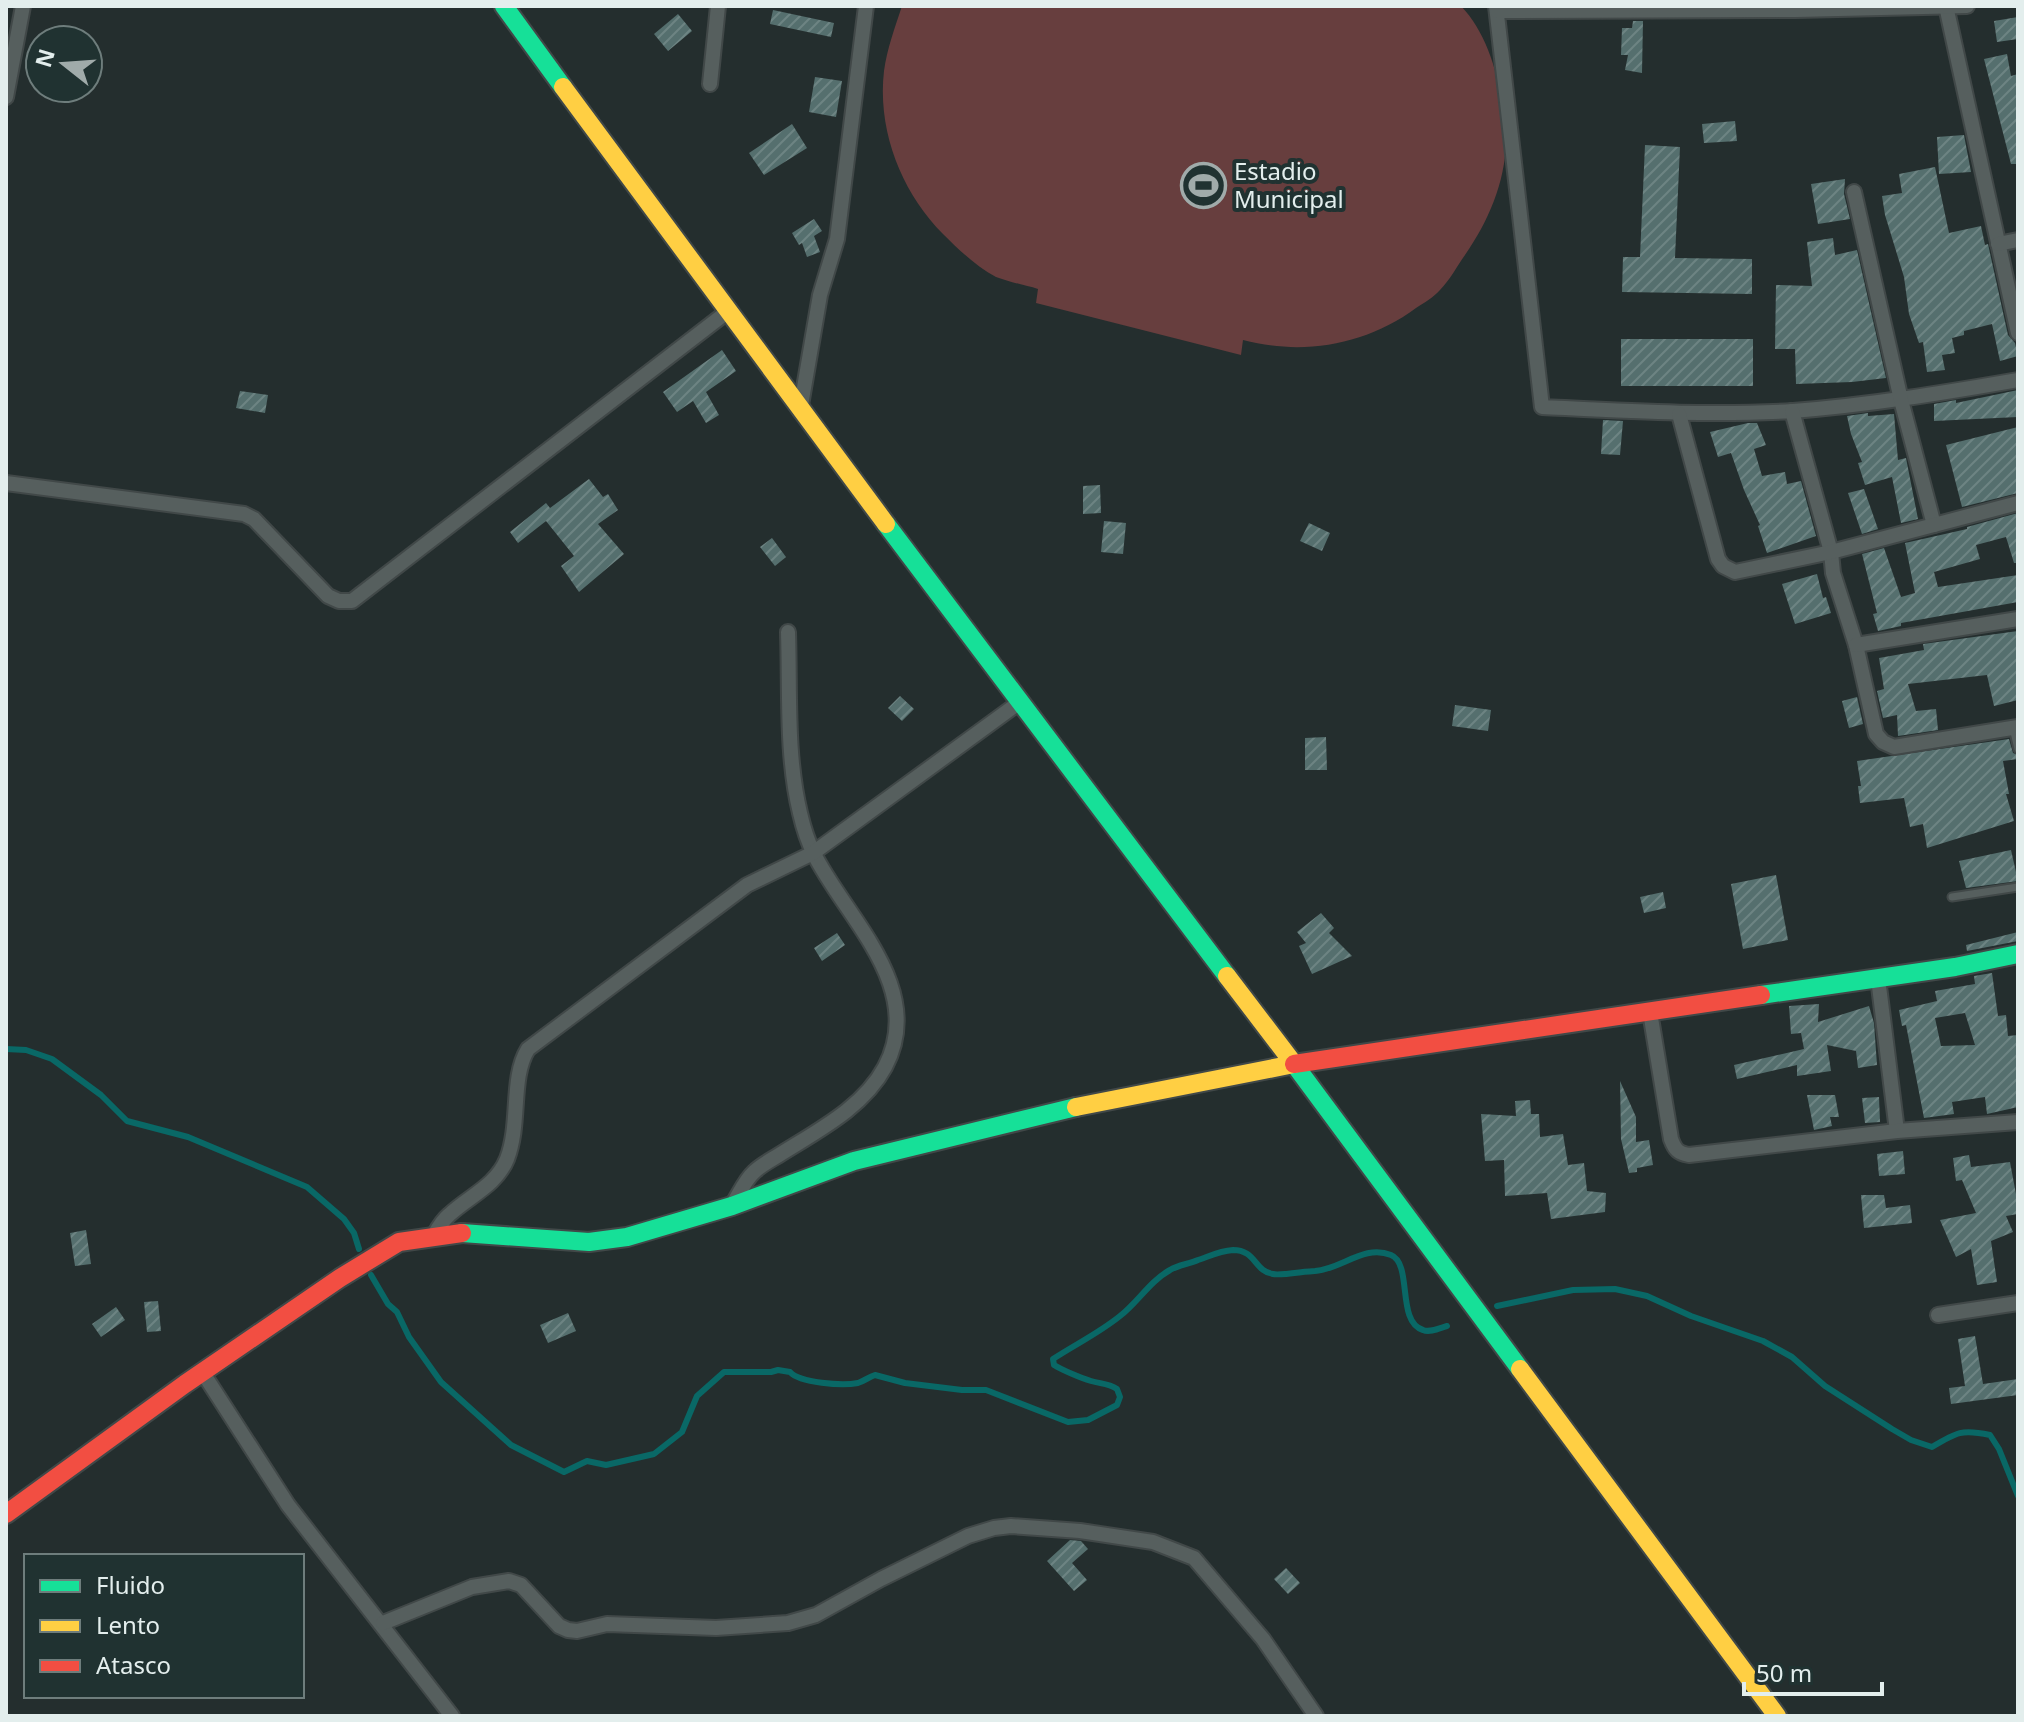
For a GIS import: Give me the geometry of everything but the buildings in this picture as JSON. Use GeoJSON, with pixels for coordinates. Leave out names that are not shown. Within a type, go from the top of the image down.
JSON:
{"type":"FeatureCollection","features":[{"type":"Feature","properties":{"kind":"main road"},"geometry":{"type":"LineString","coordinates":[[504,6],[800,411],[1294,1064],[1777,1716]]}},
{"type":"Feature","properties":{"kind":"main road"},"geometry":{"type":"LineString","coordinates":[[6,1514],[340,1278],[399,1242],[460,1233],[589,1242],[659,1229],[869,1157],[1111,1099],[1294,1064],[1878,978],[2018,954]]}},
{"type":"Feature","properties":{"kind":"street"},"geometry":{"type":"LineString","coordinates":[[6,97],[23,6]]}},
{"type":"Feature","properties":{"kind":"street"},"geometry":{"type":"LineString","coordinates":[[710,84],[718,6]]}},
{"type":"Feature","properties":{"kind":"street"},"geometry":{"type":"LineString","coordinates":[[800,411],[820,295],[837,239],[866,6]]}},
{"type":"Feature","properties":{"kind":"street"},"geometry":{"type":"LineString","coordinates":[[1967,6],[1496,9],[1542,407],[1679,414],[1792,411],[1901,400],[2018,380]]}},
{"type":"Feature","properties":{"kind":"street"},"geometry":{"type":"LineString","coordinates":[[1945,7],[2018,333]]}},
{"type":"Feature","properties":{"kind":"street"},"geometry":{"type":"LineString","coordinates":[[1854,192],[1901,400],[1934,525]]}},
{"type":"Feature","properties":{"kind":"street"},"geometry":{"type":"LineString","coordinates":[[1998,244],[2018,240]]}},
{"type":"Feature","properties":{"kind":"street"},"geometry":{"type":"LineString","coordinates":[[6,483],[244,514],[254,519],[328,596],[339,601],[352,601],[727,312]]}},
{"type":"Feature","properties":{"kind":"street"},"geometry":{"type":"LineString","coordinates":[[1792,411],[1831,552],[1833,573],[1856,645],[1876,734],[1894,747],[2016,728]]}},
{"type":"Feature","properties":{"kind":"street"},"geometry":{"type":"LineString","coordinates":[[1679,414],[1718,559],[1723,566],[1735,572],[1831,552],[2018,503]]}},
{"type":"Feature","properties":{"kind":"street"},"geometry":{"type":"LineString","coordinates":[[1856,645],[2018,619]]}},
{"type":"Feature","properties":{"kind":"street"},"geometry":{"type":"LineString","coordinates":[[732,1206],[752,1173],[839,1116],[867,1093],[886,1066],[895,1037],[896,1006],[891,983],[864,932],[813,853],[800,813],[792,761],[788,632]]}},
{"type":"Feature","properties":{"kind":"street"},"geometry":{"type":"LineString","coordinates":[[434,1235],[447,1216],[488,1186],[506,1161],[517,1112],[520,1060],[528,1049],[747,885],[813,853],[1020,702]]}},
{"type":"Feature","properties":{"kind":"street"},"geometry":{"type":"LineString","coordinates":[[1878,978],[1897,1131]]}},
{"type":"Feature","properties":{"kind":"street"},"geometry":{"type":"LineString","coordinates":[[1650,1012],[1671,1139],[1680,1153],[1689,1155],[1897,1131],[2018,1122]]}},
{"type":"Feature","properties":{"kind":"street"},"geometry":{"type":"LineString","coordinates":[[1938,1315],[2018,1303]]}},
{"type":"Feature","properties":{"kind":"street"},"geometry":{"type":"LineString","coordinates":[[203,1373],[288,1505],[383,1623],[452,1716]]}},
{"type":"Feature","properties":{"kind":"street"},"geometry":{"type":"LineString","coordinates":[[383,1623],[472,1587],[509,1581],[521,1585],[559,1626],[568,1630],[607,1624],[716,1628],[788,1623],[816,1615],[968,1536],[1011,1526],[1080,1531],[1153,1542],[1194,1558],[1263,1639],[1316,1716]]}},
{"type":"Feature","properties":{"kind":"lane"},"geometry":{"type":"LineString","coordinates":[[2016,728],[2018,749]]}},
{"type":"Feature","properties":{"kind":"lane"},"geometry":{"type":"LineString","coordinates":[[1952,897],[2018,887]]}},
{"type":"Feature","properties":{"kind":"shaded area","name":"Estadio Municipal"},"geometry":{"type":"Polygon","coordinates":[[[902,6],[1461,6],[1483,38],[1499,88],[1506,137],[1499,187],[1481,229],[1438,293],[1397,321],[1355,339],[1311,347],[1266,345],[1243,340],[1241,355],[1036,303],[1038,289],[996,277],[955,246],[928,218],[904,180],[889,138],[883,94],[887,55],[902,6]]]}},
{"type":"Feature","properties":{"kind":"waterway"},"geometry":{"type":"LineString","coordinates":[[6,1049],[26,1050],[52,1059],[101,1095],[127,1121],[188,1137],[307,1187],[344,1219],[354,1233],[359,1249]]}},
{"type":"Feature","properties":{"kind":"waterway"},"geometry":{"type":"LineString","coordinates":[[371,1275],[441,1382],[511,1445],[564,1472],[587,1461],[606,1465],[654,1454],[682,1432],[697,1396],[724,1372],[778,1370],[812,1381],[842,1384],[858,1383],[875,1375],[905,1383],[986,1390],[1068,1422],[1088,1420],[1117,1405],[1120,1397],[1117,1389],[1054,1365],[1053,1359],[1112,1322],[1170,1270],[1233,1250],[1246,1253],[1262,1269],[1276,1274],[1325,1269],[1372,1253],[1391,1255],[1398,1260],[1407,1305],[1415,1325],[1429,1331],[1447,1326]]}},
{"type":"Feature","properties":{"kind":"waterway"},"geometry":{"type":"LineString","coordinates":[[1497,1306],[1573,1290],[1615,1289],[1647,1296],[1691,1316],[1763,1341],[1792,1357],[1825,1386],[1911,1440],[1932,1447],[1960,1433],[1990,1435],[2018,1496]]}},
{"type":"Feature","properties":{"kind":"traffic: fast"},"geometry":{"type":"LineString","coordinates":[[504,6],[563,87]]}},
{"type":"Feature","properties":{"kind":"traffic: fast"},"geometry":{"type":"LineString","coordinates":[[886,524],[1227,976]]}},
{"type":"Feature","properties":{"kind":"traffic: fast"},"geometry":{"type":"LineString","coordinates":[[1761,995],[1955,967],[2018,954]]}},
{"type":"Feature","properties":{"kind":"traffic: fast"},"geometry":{"type":"LineString","coordinates":[[1294,1064],[1520,1369]]}},
{"type":"Feature","properties":{"kind":"traffic: fast"},"geometry":{"type":"LineString","coordinates":[[462,1233],[589,1242],[627,1237],[732,1206],[854,1161],[1076,1107]]}},
{"type":"Feature","properties":{"kind":"traffic: slow"},"geometry":{"type":"LineString","coordinates":[[563,87],[886,524]]}},
{"type":"Feature","properties":{"kind":"traffic: slow"},"geometry":{"type":"LineString","coordinates":[[1076,1107],[1294,1064],[1227,976]]}},
{"type":"Feature","properties":{"kind":"traffic: slow"},"geometry":{"type":"LineString","coordinates":[[1520,1369],[1777,1716]]}},
{"type":"Feature","properties":{"kind":"traffic: jam"},"geometry":{"type":"LineString","coordinates":[[1294,1064],[1761,995]]}},
{"type":"Feature","properties":{"kind":"traffic: jam"},"geometry":{"type":"LineString","coordinates":[[6,1514],[185,1384],[340,1278],[399,1242],[462,1233]]}},
{"type":"Feature","properties":{"kind":"place","name":"Estadio Municipal"},"geometry":{"type":"Point","coordinates":[1203,186]}}]}
